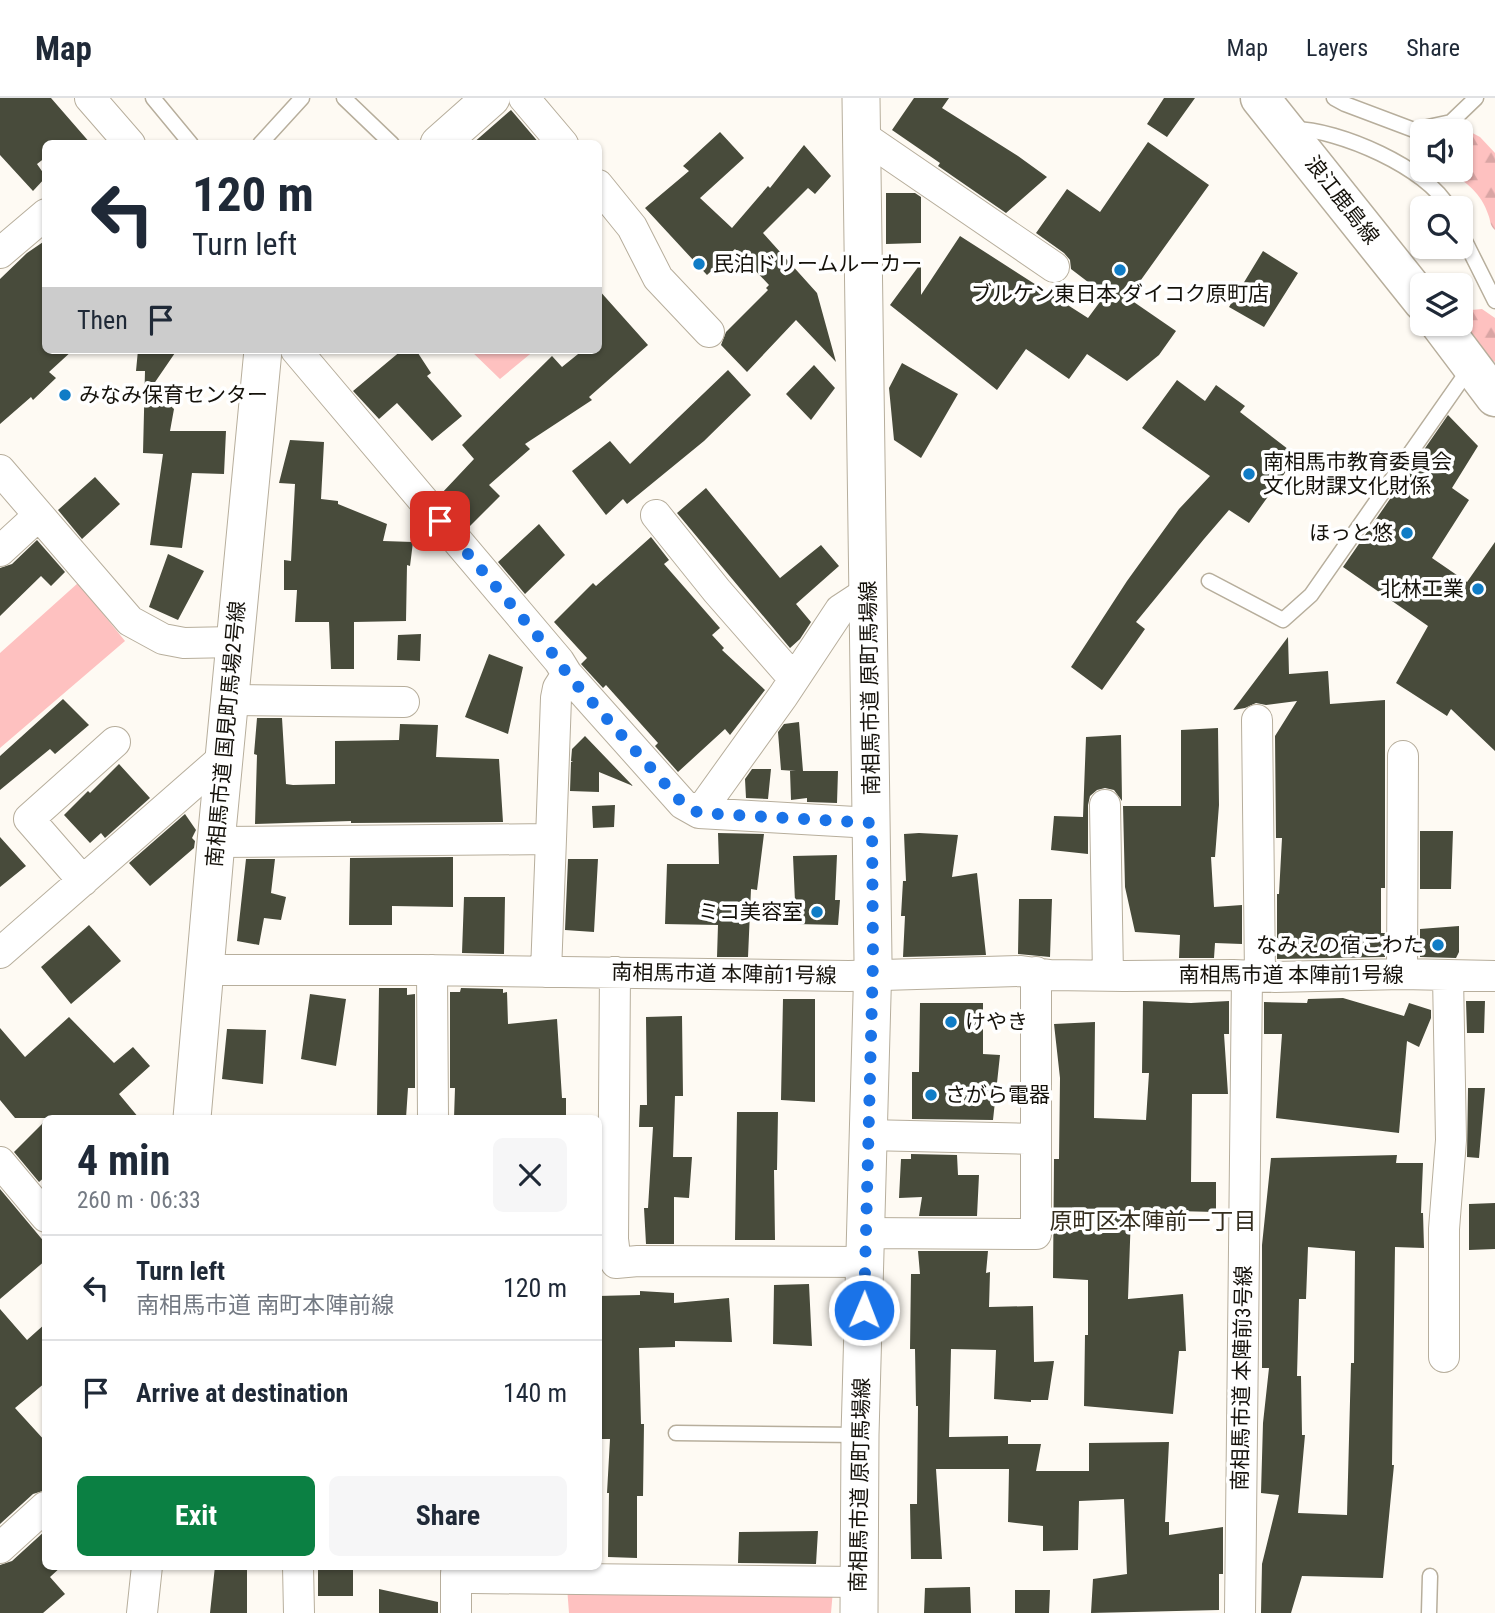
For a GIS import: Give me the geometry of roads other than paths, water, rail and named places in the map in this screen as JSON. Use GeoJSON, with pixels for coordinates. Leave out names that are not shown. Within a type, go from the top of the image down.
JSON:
{"type":"FeatureCollection","features":[{"type":"Feature","properties":{"kind":"main road","name":"浪江鹿島線"},"geometry":{"type":"LineString","coordinates":[[1260,98],[1410,286]]}},
{"type":"Feature","properties":{"kind":"main road"},"geometry":{"type":"LineString","coordinates":[[1449,336],[1495,397]]}},
{"type":"Feature","properties":{"kind":"street"},"geometry":{"type":"LineString","coordinates":[[90,98],[126,140]]}},
{"type":"Feature","properties":{"kind":"street"},"geometry":{"type":"LineString","coordinates":[[444,140],[491,98]]}},
{"type":"Feature","properties":{"kind":"street"},"geometry":{"type":"LineString","coordinates":[[524,98],[560,140]]}},
{"type":"Feature","properties":{"kind":"street","name":"南相馬市道 原町馬場線"},"geometry":{"type":"LineString","coordinates":[[859,1597],[859,1435],[872,975],[861,98]]}},
{"type":"Feature","properties":{"kind":"street"},"geometry":{"type":"LineString","coordinates":[[861,135],[1054,267]]}},
{"type":"Feature","properties":{"kind":"street"},"geometry":{"type":"LineString","coordinates":[[602,190],[632,227],[658,278],[709,332]]}},
{"type":"Feature","properties":{"kind":"street"},"geometry":{"type":"LineString","coordinates":[[0,253],[42,217]]}},
{"type":"Feature","properties":{"kind":"street","name":"南相馬市道 国見町馬場2号線"},"geometry":{"type":"LineString","coordinates":[[192,1115],[263,354]]}},
{"type":"Feature","properties":{"kind":"street"},"geometry":{"type":"LineString","coordinates":[[299,354],[559,661],[567,674],[683,804],[699,813],[872,823]]}},
{"type":"Feature","properties":{"kind":"street"},"geometry":{"type":"LineString","coordinates":[[0,470],[118,609],[145,631],[163,639],[184,643],[235,642]]}},
{"type":"Feature","properties":{"kind":"street"},"geometry":{"type":"LineString","coordinates":[[656,515],[794,680]]}},
{"type":"Feature","properties":{"kind":"street"},"geometry":{"type":"LineString","coordinates":[[0,551],[38,516]]}},
{"type":"Feature","properties":{"kind":"street"},"geometry":{"type":"LineString","coordinates":[[699,813],[794,680],[840,610],[869,590]]}},
{"type":"Feature","properties":{"kind":"street"},"geometry":{"type":"LineString","coordinates":[[546,972],[556,698],[558,688],[567,674]]}},
{"type":"Feature","properties":{"kind":"street"},"geometry":{"type":"LineString","coordinates":[[229,700],[404,702]]}},
{"type":"Feature","properties":{"kind":"street","name":"南相馬市道 本陣前3号線"},"geometry":{"type":"LineString","coordinates":[[1240,1613],[1257,720]]}},
{"type":"Feature","properties":{"kind":"street"},"geometry":{"type":"LineString","coordinates":[[83,881],[29,818],[115,742]]}},
{"type":"Feature","properties":{"kind":"street"},"geometry":{"type":"LineString","coordinates":[[1402,974],[1403,756]]}},
{"type":"Feature","properties":{"kind":"street"},"geometry":{"type":"LineString","coordinates":[[0,953],[224,757]]}},
{"type":"Feature","properties":{"kind":"street"},"geometry":{"type":"LineString","coordinates":[[1105,804],[1108,975]]}},
{"type":"Feature","properties":{"kind":"street"},"geometry":{"type":"LineString","coordinates":[[216,842],[551,839]]}},
{"type":"Feature","properties":{"kind":"street","name":"南相馬市道 本陣前1号線"},"geometry":{"type":"LineString","coordinates":[[205,970],[1495,976]]}},
{"type":"Feature","properties":{"kind":"street"},"geometry":{"type":"LineString","coordinates":[[432,970],[433,1115]]}},
{"type":"Feature","properties":{"kind":"street"},"geometry":{"type":"LineString","coordinates":[[615,972],[613,1239],[607,1265],[1036,1234],[1036,972]]}},
{"type":"Feature","properties":{"kind":"street"},"geometry":{"type":"LineString","coordinates":[[1444,1357],[1444,1229],[1451,1140],[1448,976]]}},
{"type":"Feature","properties":{"kind":"street"},"geometry":{"type":"LineString","coordinates":[[867,1135],[1036,1139]]}},
{"type":"Feature","properties":{"kind":"street"},"geometry":{"type":"LineString","coordinates":[[0,1163],[42,1212]]}},
{"type":"Feature","properties":{"kind":"street"},"geometry":{"type":"LineString","coordinates":[[0,1548],[42,1510]]}},
{"type":"Feature","properties":{"kind":"street"},"geometry":{"type":"LineString","coordinates":[[142,1613],[147,1570]]}},
{"type":"Feature","properties":{"kind":"street"},"geometry":{"type":"LineString","coordinates":[[298,1570],[299,1613]]}},
{"type":"Feature","properties":{"kind":"street"},"geometry":{"type":"LineString","coordinates":[[443,1570],[456,1613]]}},
{"type":"Feature","properties":{"kind":"street"},"geometry":{"type":"LineString","coordinates":[[446,1570],[473,1578],[589,1572],[859,1597]]}},
{"type":"Feature","properties":{"kind":"lane"},"geometry":{"type":"LineString","coordinates":[[153,98],[188,140]]}},
{"type":"Feature","properties":{"kind":"lane"},"geometry":{"type":"LineString","coordinates":[[264,140],[302,98]]}},
{"type":"Feature","properties":{"kind":"lane"},"geometry":{"type":"LineString","coordinates":[[344,98],[388,140]]}},
{"type":"Feature","properties":{"kind":"lane"},"geometry":{"type":"LineString","coordinates":[[1334,98],[1414,130],[1451,122],[1467,101]]}},
{"type":"Feature","properties":{"kind":"lane"},"geometry":{"type":"LineString","coordinates":[[1286,129],[1322,132],[1369,148],[1401,165],[1439,196]]}},
{"type":"Feature","properties":{"kind":"lane"},"geometry":{"type":"LineString","coordinates":[[1473,257],[1495,302]]}},
{"type":"Feature","properties":{"kind":"lane"},"geometry":{"type":"LineString","coordinates":[[1209,581],[1283,620],[1311,595],[1472,366]]}},
{"type":"Feature","properties":{"kind":"lane"},"geometry":{"type":"LineString","coordinates":[[676,1433],[859,1435]]}},
{"type":"Feature","properties":{"kind":"lane"},"geometry":{"type":"LineString","coordinates":[[1429,1613],[1430,1576]]}},
{"type":"Feature","properties":{"kind":"place","name":"民泊ドリームルーカー"},"geometry":{"type":"Point","coordinates":[699,264]}},
{"type":"Feature","properties":{"kind":"place","name":"ブルケン東日本 ダイコク原町店"},"geometry":{"type":"Point","coordinates":[1120,270]}},
{"type":"Feature","properties":{"kind":"place","name":"みなみ保育センター"},"geometry":{"type":"Point","coordinates":[65,395]}},
{"type":"Feature","properties":{"kind":"place","name":"南相馬市教育委員会 文化財課文化財係"},"geometry":{"type":"Point","coordinates":[1249,474]}},
{"type":"Feature","properties":{"kind":"place","name":"ほっと悠"},"geometry":{"type":"Point","coordinates":[1407,533]}},
{"type":"Feature","properties":{"kind":"place","name":"北林工業"},"geometry":{"type":"Point","coordinates":[1478,589]}},
{"type":"Feature","properties":{"kind":"place","name":"ミコ美容室"},"geometry":{"type":"Point","coordinates":[817,912]}},
{"type":"Feature","properties":{"kind":"place","name":"なみえの宿こわた"},"geometry":{"type":"Point","coordinates":[1438,945]}},
{"type":"Feature","properties":{"kind":"place","name":"けやき"},"geometry":{"type":"Point","coordinates":[951,1022]}},
{"type":"Feature","properties":{"kind":"place","name":"さがら電器"},"geometry":{"type":"Point","coordinates":[931,1095]}},
{"type":"Feature","properties":{"kind":"district","name":"原町区本陣前一丁目"},"geometry":{"type":"Point","coordinates":[1153,1221]}}]}
